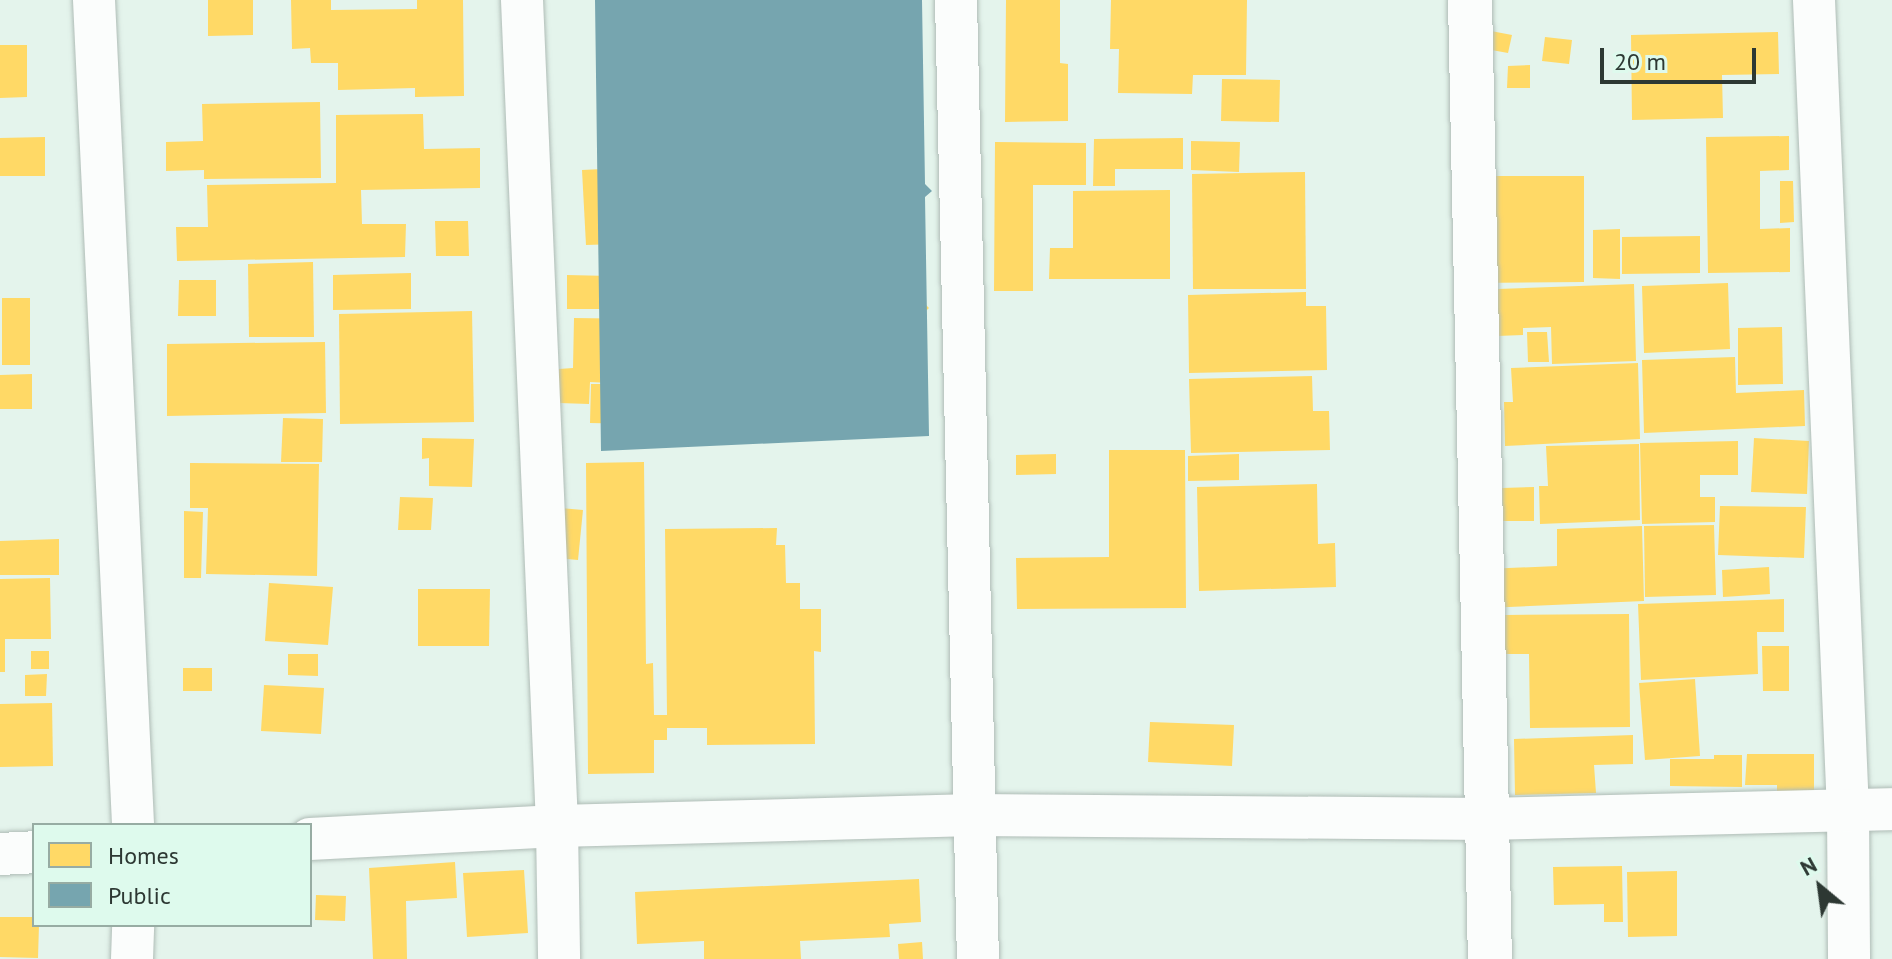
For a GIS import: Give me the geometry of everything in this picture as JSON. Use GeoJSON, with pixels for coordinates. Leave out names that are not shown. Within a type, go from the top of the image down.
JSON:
{"type":"FeatureCollection","features":[{"type":"Feature","properties":{"kind":"street"},"geometry":{"type":"LineString","coordinates":[[94,0],[133,823]]}},
{"type":"Feature","properties":{"kind":"street"},"geometry":{"type":"LineString","coordinates":[[522,0],[557,826],[559,959]]}},
{"type":"Feature","properties":{"kind":"street"},"geometry":{"type":"LineString","coordinates":[[956,0],[978,959]]}},
{"type":"Feature","properties":{"kind":"street"},"geometry":{"type":"LineString","coordinates":[[1470,0],[1490,959]]}},
{"type":"Feature","properties":{"kind":"street"},"geometry":{"type":"LineString","coordinates":[[1814,0],[1848,810],[1849,959]]}},
{"type":"Feature","properties":{"kind":"street"},"geometry":{"type":"LineString","coordinates":[[312,839],[557,826],[974,815],[1487,819],[1892,809]]}},
{"type":"Feature","properties":{"kind":"street"},"geometry":{"type":"LineString","coordinates":[[0,854],[32,852]]}},
{"type":"Feature","properties":{"kind":"street"},"geometry":{"type":"LineString","coordinates":[[132,959],[133,927]]}},
{"type":"Feature","properties":{"kind":"building: Homes"},"geometry":{"type":"Polygon","coordinates":[[[208,0],[253,0],[253,35],[208,36],[208,0]]]}},
{"type":"Feature","properties":{"kind":"building: Homes"},"geometry":{"type":"Polygon","coordinates":[[[291,0],[331,0],[331,10],[417,9],[417,0],[463,0],[464,96],[415,97],[415,88],[338,90],[338,63],[311,63],[310,48],[292,49],[291,0]]]}},
{"type":"Feature","properties":{"kind":"building: Homes"},"geometry":{"type":"Polygon","coordinates":[[[831,0],[919,0],[919,2],[831,7],[831,0]]]}},
{"type":"Feature","properties":{"kind":"building: Homes"},"geometry":{"type":"Polygon","coordinates":[[[1006,0],[1060,0],[1060,63],[1068,64],[1068,121],[1005,122],[1006,0]]]}},
{"type":"Feature","properties":{"kind":"building: Homes"},"geometry":{"type":"Polygon","coordinates":[[[1111,0],[1247,0],[1246,75],[1193,75],[1192,94],[1118,93],[1119,49],[1110,49],[1111,0]]]}},
{"type":"Feature","properties":{"kind":"building: Homes"},"geometry":{"type":"Polygon","coordinates":[[[1491,31],[1512,35],[1508,53],[1486,49],[1491,31]]]}},
{"type":"Feature","properties":{"kind":"building: Homes"},"geometry":{"type":"Polygon","coordinates":[[[1778,32],[1779,74],[1722,75],[1723,118],[1632,120],[1631,35],[1778,32]]]}},
{"type":"Feature","properties":{"kind":"building: Homes"},"geometry":{"type":"Polygon","coordinates":[[[1545,37],[1572,40],[1569,64],[1542,61],[1545,37]]]}},
{"type":"Feature","properties":{"kind":"building: Homes"},"geometry":{"type":"Polygon","coordinates":[[[0,45],[27,45],[27,97],[0,98],[0,45]]]}},
{"type":"Feature","properties":{"kind":"building: Homes"},"geometry":{"type":"Polygon","coordinates":[[[1530,65],[1530,88],[1507,88],[1508,66],[1530,65]]]}},
{"type":"Feature","properties":{"kind":"building: Homes"},"geometry":{"type":"Polygon","coordinates":[[[1222,79],[1280,80],[1279,122],[1221,121],[1222,79]]]}},
{"type":"Feature","properties":{"kind":"building: Homes"},"geometry":{"type":"Polygon","coordinates":[[[320,102],[321,178],[204,179],[204,170],[166,171],[166,142],[203,141],[202,104],[320,102]]]}},
{"type":"Feature","properties":{"kind":"building: Homes"},"geometry":{"type":"Polygon","coordinates":[[[423,114],[424,149],[480,148],[480,188],[361,190],[362,224],[406,224],[405,257],[177,261],[176,227],[208,227],[207,185],[336,183],[336,115],[423,114]]]}},
{"type":"Feature","properties":{"kind":"building: Homes"},"geometry":{"type":"Polygon","coordinates":[[[1789,136],[1789,170],[1760,171],[1760,229],[1790,228],[1790,272],[1708,273],[1706,137],[1789,136]]]}},
{"type":"Feature","properties":{"kind":"building: Homes"},"geometry":{"type":"Polygon","coordinates":[[[45,137],[45,176],[0,176],[0,138],[45,137]]]}},
{"type":"Feature","properties":{"kind":"building: Homes"},"geometry":{"type":"Polygon","coordinates":[[[1183,138],[1183,169],[1115,169],[1115,186],[1093,186],[1094,139],[1183,138]]]}},
{"type":"Feature","properties":{"kind":"building: Homes"},"geometry":{"type":"Polygon","coordinates":[[[1191,141],[1240,142],[1239,172],[1191,170],[1191,141]]]}},
{"type":"Feature","properties":{"kind":"building: Homes"},"geometry":{"type":"Polygon","coordinates":[[[995,142],[1086,143],[1086,185],[1033,185],[1033,291],[994,291],[995,142]]]}},
{"type":"Feature","properties":{"kind":"building: Homes"},"geometry":{"type":"Polygon","coordinates":[[[645,167],[650,243],[586,245],[582,170],[645,167]]]}},
{"type":"Feature","properties":{"kind":"building: Homes"},"geometry":{"type":"Polygon","coordinates":[[[1305,172],[1306,289],[1193,289],[1192,174],[1305,172]]]}},
{"type":"Feature","properties":{"kind":"building: Homes"},"geometry":{"type":"Polygon","coordinates":[[[1474,176],[1584,176],[1584,282],[1474,283],[1474,176]]]}},
{"type":"Feature","properties":{"kind":"building: Homes"},"geometry":{"type":"Polygon","coordinates":[[[1780,181],[1793,181],[1794,222],[1780,223],[1780,181]]]}},
{"type":"Feature","properties":{"kind":"building: Homes"},"geometry":{"type":"Polygon","coordinates":[[[1170,190],[1170,279],[1049,279],[1050,248],[1073,248],[1073,191],[1170,190]]]}},
{"type":"Feature","properties":{"kind":"building: Homes"},"geometry":{"type":"Polygon","coordinates":[[[435,221],[468,221],[469,256],[436,256],[435,221]]]}},
{"type":"Feature","properties":{"kind":"building: Homes"},"geometry":{"type":"Polygon","coordinates":[[[1620,229],[1620,279],[1593,278],[1593,230],[1620,229]]]}},
{"type":"Feature","properties":{"kind":"building: Homes"},"geometry":{"type":"Polygon","coordinates":[[[1700,236],[1700,273],[1622,274],[1622,237],[1700,236]]]}},
{"type":"Feature","properties":{"kind":"building: Homes"},"geometry":{"type":"Polygon","coordinates":[[[871,249],[929,308],[808,424],[704,318],[751,272],[792,314],[815,291],[821,298],[871,249]]]}},
{"type":"Feature","properties":{"kind":"building: Homes"},"geometry":{"type":"Polygon","coordinates":[[[313,262],[314,337],[249,337],[248,264],[313,262]]]}},
{"type":"Feature","properties":{"kind":"building: Homes"},"geometry":{"type":"Polygon","coordinates":[[[411,273],[411,309],[333,310],[333,275],[411,273]]]}},
{"type":"Feature","properties":{"kind":"building: Homes"},"geometry":{"type":"Polygon","coordinates":[[[567,275],[610,276],[609,309],[567,309],[567,275]]]}},
{"type":"Feature","properties":{"kind":"building: Homes"},"geometry":{"type":"Polygon","coordinates":[[[179,280],[216,280],[216,316],[178,316],[179,280]]]}},
{"type":"Feature","properties":{"kind":"building: Homes"},"geometry":{"type":"Polygon","coordinates":[[[1728,283],[1730,349],[1644,353],[1642,286],[1728,283]]]}},
{"type":"Feature","properties":{"kind":"building: Homes"},"geometry":{"type":"Polygon","coordinates":[[[1634,284],[1636,361],[1552,364],[1551,327],[1523,328],[1523,335],[1471,337],[1470,290],[1634,284]]]}},
{"type":"Feature","properties":{"kind":"building: Homes"},"geometry":{"type":"Polygon","coordinates":[[[1306,292],[1306,306],[1326,306],[1327,370],[1189,373],[1188,295],[1306,292]]]}},
{"type":"Feature","properties":{"kind":"building: Homes"},"geometry":{"type":"Polygon","coordinates":[[[2,298],[30,298],[30,365],[2,365],[2,298]]]}},
{"type":"Feature","properties":{"kind":"building: Homes"},"geometry":{"type":"Polygon","coordinates":[[[472,311],[474,422],[340,424],[339,314],[472,311]]]}},
{"type":"Feature","properties":{"kind":"building: Homes"},"geometry":{"type":"Polygon","coordinates":[[[574,318],[648,319],[647,360],[610,360],[610,383],[590,382],[589,404],[559,403],[559,369],[573,368],[574,318]]]}},
{"type":"Feature","properties":{"kind":"building: Homes"},"geometry":{"type":"Polygon","coordinates":[[[1782,327],[1783,384],[1738,385],[1738,328],[1782,327]]]}},
{"type":"Feature","properties":{"kind":"building: Homes"},"geometry":{"type":"Polygon","coordinates":[[[1527,332],[1547,332],[1549,362],[1528,362],[1527,332]]]}},
{"type":"Feature","properties":{"kind":"building: Homes"},"geometry":{"type":"Polygon","coordinates":[[[325,342],[326,413],[167,416],[167,344],[325,342]]]}},
{"type":"Feature","properties":{"kind":"building: Homes"},"geometry":{"type":"Polygon","coordinates":[[[1735,357],[1736,393],[1804,390],[1805,426],[1644,433],[1642,360],[1735,357]]]}},
{"type":"Feature","properties":{"kind":"building: Homes"},"geometry":{"type":"Polygon","coordinates":[[[612,362],[677,363],[676,407],[653,407],[654,418],[638,418],[639,424],[590,423],[591,384],[613,384],[612,362]]]}},
{"type":"Feature","properties":{"kind":"building: Homes"},"geometry":{"type":"Polygon","coordinates":[[[1638,363],[1640,439],[1505,446],[1504,402],[1513,402],[1511,368],[1638,363]]]}},
{"type":"Feature","properties":{"kind":"building: Homes"},"geometry":{"type":"Polygon","coordinates":[[[32,374],[32,409],[0,409],[0,375],[32,374]]]}},
{"type":"Feature","properties":{"kind":"building: Homes"},"geometry":{"type":"Polygon","coordinates":[[[1312,376],[1313,411],[1329,411],[1330,450],[1191,453],[1189,379],[1312,376]]]}},
{"type":"Feature","properties":{"kind":"building: Homes"},"geometry":{"type":"Polygon","coordinates":[[[283,418],[323,419],[322,462],[281,462],[283,418]]]}},
{"type":"Feature","properties":{"kind":"building: Homes"},"geometry":{"type":"Polygon","coordinates":[[[422,438],[474,439],[472,487],[429,486],[429,458],[422,459],[422,438]]]}},
{"type":"Feature","properties":{"kind":"building: Homes"},"geometry":{"type":"Polygon","coordinates":[[[1754,438],[1809,441],[1807,494],[1751,492],[1754,438]]]}},
{"type":"Feature","properties":{"kind":"building: Homes"},"geometry":{"type":"Polygon","coordinates":[[[1738,441],[1738,475],[1700,475],[1700,497],[1715,497],[1715,522],[1642,524],[1640,443],[1738,441]]]}},
{"type":"Feature","properties":{"kind":"building: Homes"},"geometry":{"type":"Polygon","coordinates":[[[1639,444],[1640,520],[1540,524],[1539,486],[1548,486],[1546,446],[1639,444]]]}},
{"type":"Feature","properties":{"kind":"building: Homes"},"geometry":{"type":"Polygon","coordinates":[[[1109,450],[1185,450],[1186,608],[1017,609],[1016,558],[1109,557],[1109,450]]]}},
{"type":"Feature","properties":{"kind":"building: Homes"},"geometry":{"type":"Polygon","coordinates":[[[1056,454],[1056,474],[1016,475],[1016,455],[1056,454]]]}},
{"type":"Feature","properties":{"kind":"building: Homes"},"geometry":{"type":"Polygon","coordinates":[[[1239,454],[1239,480],[1188,481],[1188,456],[1239,454]]]}},
{"type":"Feature","properties":{"kind":"building: Homes"},"geometry":{"type":"Polygon","coordinates":[[[644,462],[646,664],[653,663],[654,715],[667,715],[665,529],[777,528],[776,545],[785,545],[786,583],[800,583],[800,609],[821,609],[821,652],[814,651],[815,744],[707,745],[707,728],[667,728],[667,740],[654,740],[654,773],[588,774],[586,463],[644,462]]]}},
{"type":"Feature","properties":{"kind":"building: Homes"},"geometry":{"type":"Polygon","coordinates":[[[190,463],[319,464],[317,576],[206,574],[208,508],[190,508],[190,463]]]}},
{"type":"Feature","properties":{"kind":"building: Homes"},"geometry":{"type":"Polygon","coordinates":[[[1317,484],[1318,544],[1335,543],[1336,587],[1199,591],[1197,487],[1317,484]]]}},
{"type":"Feature","properties":{"kind":"building: Homes"},"geometry":{"type":"Polygon","coordinates":[[[1534,487],[1534,521],[1503,521],[1502,488],[1534,487]]]}},
{"type":"Feature","properties":{"kind":"building: Homes"},"geometry":{"type":"Polygon","coordinates":[[[400,497],[433,498],[431,530],[398,530],[400,497]]]}},
{"type":"Feature","properties":{"kind":"building: Homes"},"geometry":{"type":"Polygon","coordinates":[[[1720,506],[1806,507],[1804,558],[1718,555],[1720,506]]]}},
{"type":"Feature","properties":{"kind":"building: Homes"},"geometry":{"type":"Polygon","coordinates":[[[549,507],[583,510],[578,560],[545,557],[549,507]]]}},
{"type":"Feature","properties":{"kind":"building: Homes"},"geometry":{"type":"Polygon","coordinates":[[[184,511],[203,512],[201,578],[184,578],[184,511]]]}},
{"type":"Feature","properties":{"kind":"building: Homes"},"geometry":{"type":"Polygon","coordinates":[[[1714,525],[1716,595],[1645,597],[1644,526],[1714,525]]]}},
{"type":"Feature","properties":{"kind":"building: Homes"},"geometry":{"type":"Polygon","coordinates":[[[1642,526],[1644,601],[1486,608],[1485,569],[1557,566],[1557,529],[1642,526]]]}},
{"type":"Feature","properties":{"kind":"building: Homes"},"geometry":{"type":"Polygon","coordinates":[[[59,539],[59,575],[0,575],[0,541],[59,539]]]}},
{"type":"Feature","properties":{"kind":"building: Homes"},"geometry":{"type":"Polygon","coordinates":[[[1769,567],[1770,594],[1723,597],[1722,570],[1769,567]]]}},
{"type":"Feature","properties":{"kind":"building: Homes"},"geometry":{"type":"Polygon","coordinates":[[[50,578],[51,639],[5,639],[5,672],[0,672],[0,579],[50,578]]]}},
{"type":"Feature","properties":{"kind":"building: Homes"},"geometry":{"type":"Polygon","coordinates":[[[269,583],[333,587],[328,645],[265,641],[269,583]]]}},
{"type":"Feature","properties":{"kind":"building: Homes"},"geometry":{"type":"Polygon","coordinates":[[[418,589],[490,589],[489,646],[418,646],[418,589]]]}},
{"type":"Feature","properties":{"kind":"building: Homes"},"geometry":{"type":"Polygon","coordinates":[[[1784,599],[1784,632],[1757,632],[1758,674],[1641,680],[1638,604],[1784,599]]]}},
{"type":"Feature","properties":{"kind":"building: Homes"},"geometry":{"type":"Polygon","coordinates":[[[1629,614],[1630,727],[1530,728],[1529,654],[1505,654],[1505,615],[1629,614]]]}},
{"type":"Feature","properties":{"kind":"building: Homes"},"geometry":{"type":"Polygon","coordinates":[[[1762,646],[1789,646],[1789,691],[1763,691],[1762,646]]]}},
{"type":"Feature","properties":{"kind":"building: Homes"},"geometry":{"type":"Polygon","coordinates":[[[31,651],[49,651],[49,669],[31,669],[31,651]]]}},
{"type":"Feature","properties":{"kind":"building: Homes"},"geometry":{"type":"Polygon","coordinates":[[[288,654],[318,654],[318,676],[288,675],[288,654]]]}},
{"type":"Feature","properties":{"kind":"building: Homes"},"geometry":{"type":"Polygon","coordinates":[[[183,668],[212,668],[212,691],[183,691],[183,668]]]}},
{"type":"Feature","properties":{"kind":"building: Homes"},"geometry":{"type":"Polygon","coordinates":[[[47,674],[46,696],[25,696],[25,675],[47,674]]]}},
{"type":"Feature","properties":{"kind":"building: Homes"},"geometry":{"type":"Polygon","coordinates":[[[1695,679],[1700,756],[1645,760],[1639,683],[1695,679]]]}},
{"type":"Feature","properties":{"kind":"building: Homes"},"geometry":{"type":"Polygon","coordinates":[[[264,685],[324,688],[321,734],[261,731],[264,685]]]}},
{"type":"Feature","properties":{"kind":"building: Homes"},"geometry":{"type":"Polygon","coordinates":[[[52,703],[53,766],[0,767],[0,704],[52,703]]]}},
{"type":"Feature","properties":{"kind":"building: Homes"},"geometry":{"type":"Polygon","coordinates":[[[1150,722],[1234,725],[1232,766],[1148,762],[1150,722]]]}},
{"type":"Feature","properties":{"kind":"building: Homes"},"geometry":{"type":"Polygon","coordinates":[[[1633,735],[1633,764],[1594,765],[1596,793],[1515,795],[1514,739],[1633,735]]]}},
{"type":"Feature","properties":{"kind":"building: Homes"},"geometry":{"type":"Polygon","coordinates":[[[1747,754],[1814,754],[1814,794],[1777,793],[1777,785],[1745,785],[1747,754]]]}},
{"type":"Feature","properties":{"kind":"building: Homes"},"geometry":{"type":"Polygon","coordinates":[[[1714,755],[1742,755],[1742,787],[1670,786],[1670,759],[1714,759],[1714,755]]]}},
{"type":"Feature","properties":{"kind":"building: Homes"},"geometry":{"type":"Polygon","coordinates":[[[455,862],[457,898],[406,901],[407,959],[373,959],[369,868],[455,862]]]}},
{"type":"Feature","properties":{"kind":"building: Homes"},"geometry":{"type":"Polygon","coordinates":[[[1622,866],[1623,922],[1604,922],[1604,904],[1554,905],[1553,867],[1622,866]]]}},
{"type":"Feature","properties":{"kind":"building: Homes"},"geometry":{"type":"Polygon","coordinates":[[[524,870],[528,933],[467,937],[463,873],[524,870]]]}},
{"type":"Feature","properties":{"kind":"building: Homes"},"geometry":{"type":"Polygon","coordinates":[[[1677,871],[1677,936],[1628,937],[1627,872],[1677,871]]]}},
{"type":"Feature","properties":{"kind":"building: Homes"},"geometry":{"type":"Polygon","coordinates":[[[919,879],[921,922],[889,924],[890,937],[800,941],[801,959],[704,959],[704,941],[637,944],[635,892],[919,879]]]}},
{"type":"Feature","properties":{"kind":"building: Homes"},"geometry":{"type":"Polygon","coordinates":[[[316,895],[346,896],[345,921],[315,920],[316,895]]]}},
{"type":"Feature","properties":{"kind":"building: Homes"},"geometry":{"type":"Polygon","coordinates":[[[0,917],[32,917],[32,927],[39,927],[38,958],[0,957],[0,917]]]}},
{"type":"Feature","properties":{"kind":"building: Homes"},"geometry":{"type":"Polygon","coordinates":[[[922,942],[923,959],[899,959],[898,944],[922,942]]]}},
{"type":"Feature","properties":{"kind":"building: Public"},"geometry":{"type":"Polygon","coordinates":[[[595,0],[922,0],[925,184],[932,191],[925,197],[929,436],[601,451],[595,0]]]}}]}
